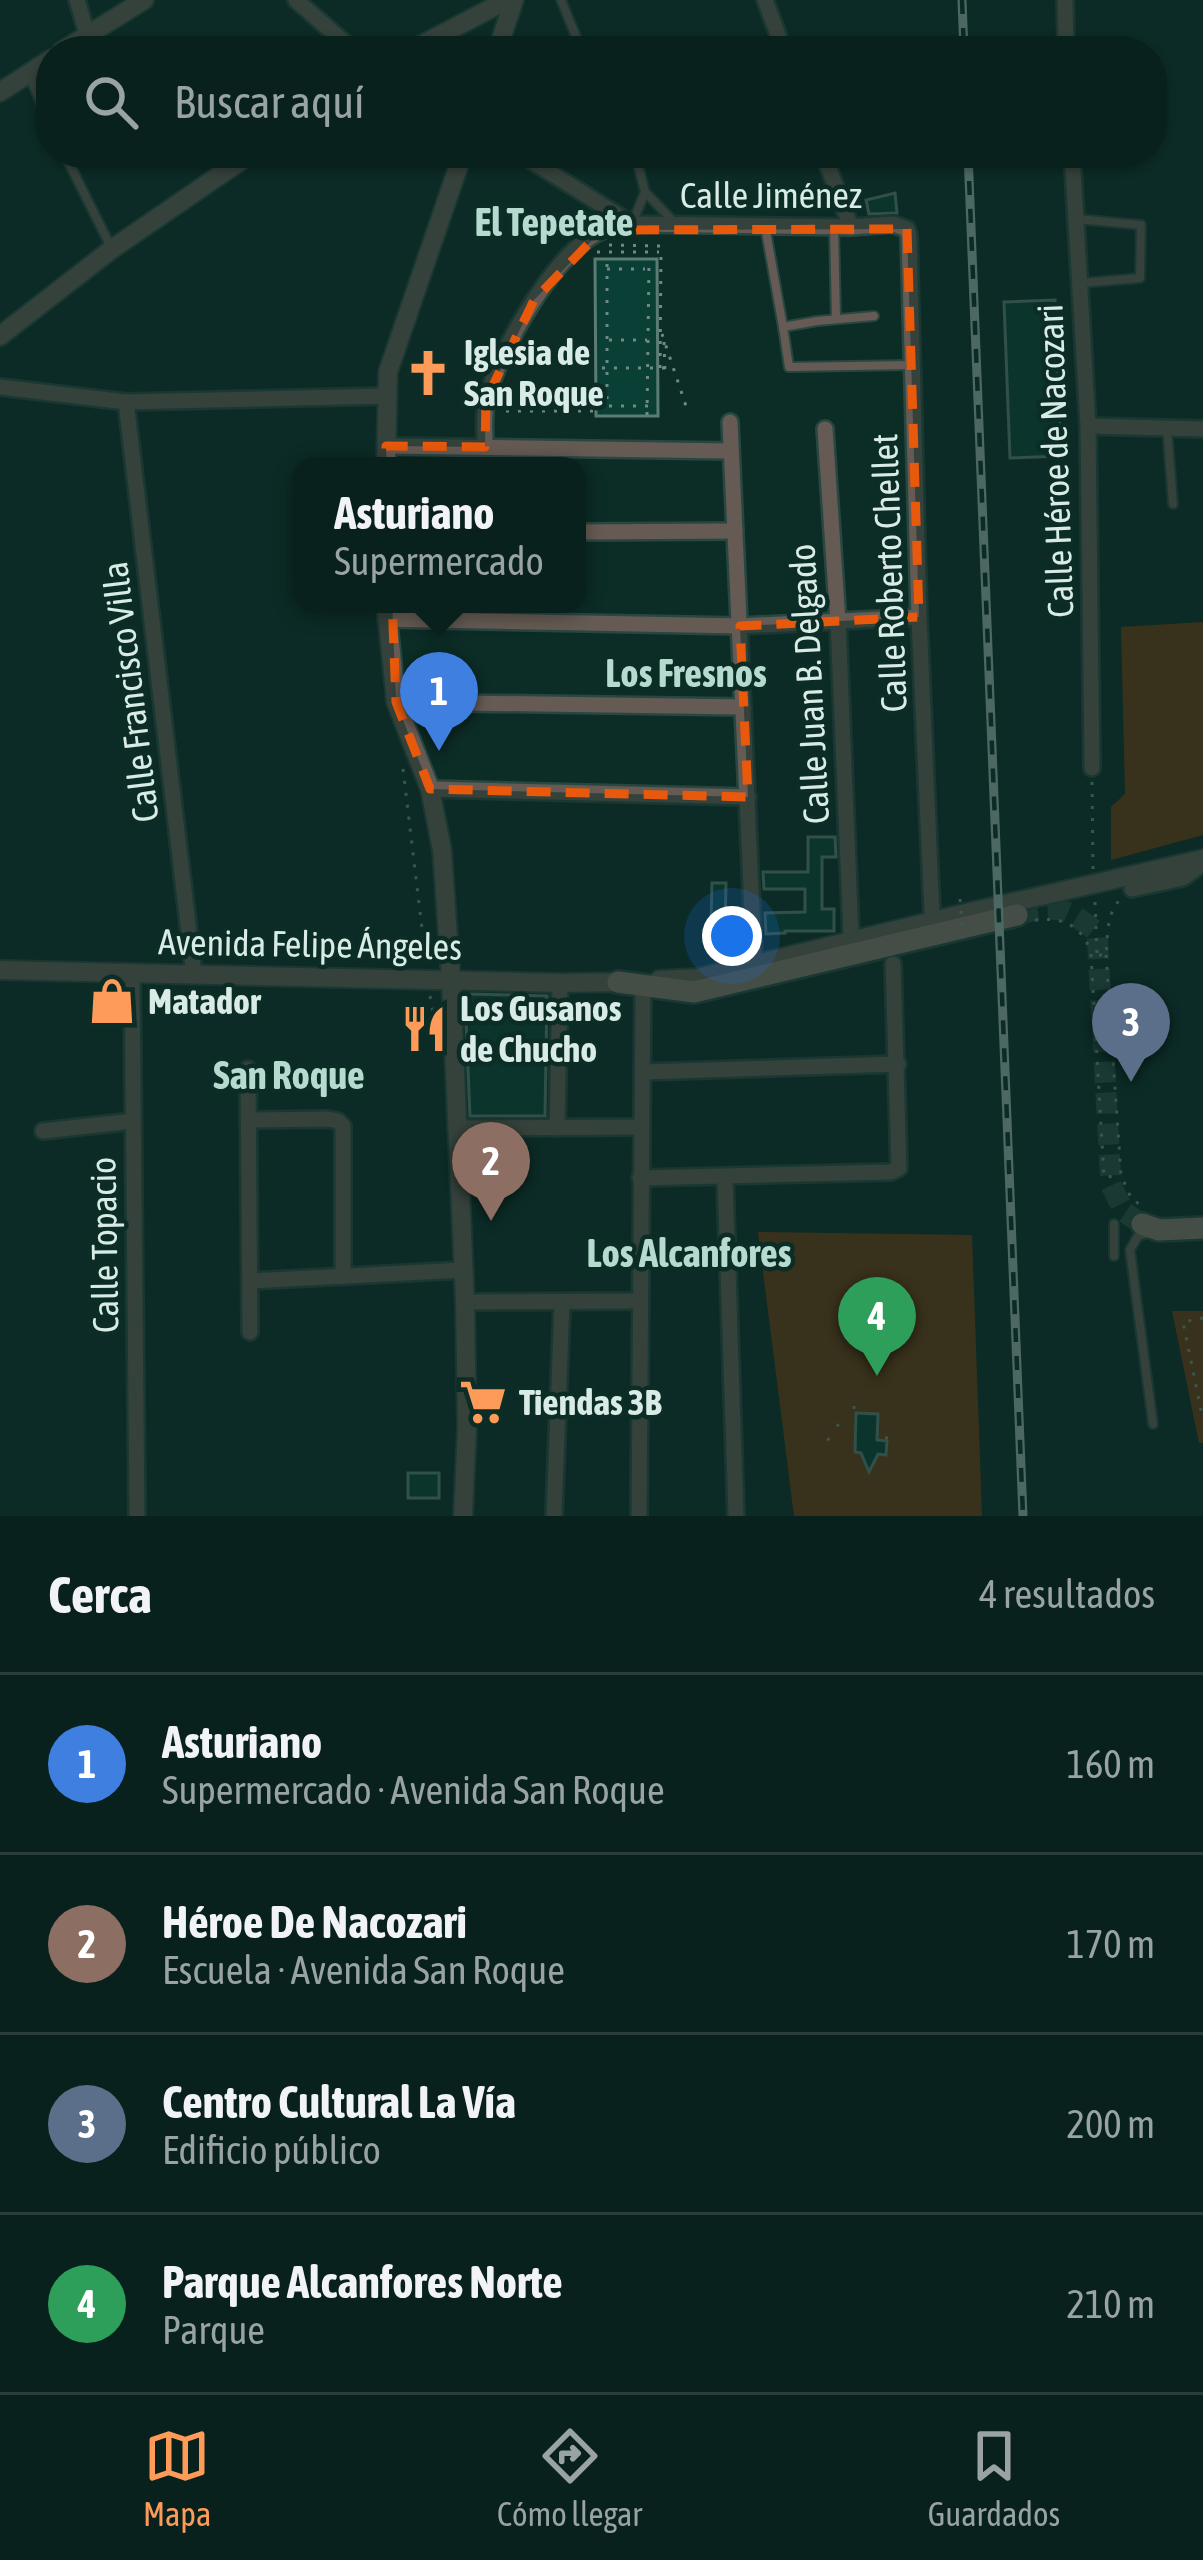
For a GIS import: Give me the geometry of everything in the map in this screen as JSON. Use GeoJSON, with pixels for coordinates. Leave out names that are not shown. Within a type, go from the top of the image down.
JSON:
{"type":"FeatureCollection","features":[{"type":"Feature","properties":{"kind":"main road","name":"Avenida Felipe Ángeles"},"geometry":{"type":"LineString","coordinates":[[618,982],[694,992],[1028,917]]}},
{"type":"Feature","properties":{"kind":"main road"},"geometry":{"type":"LineString","coordinates":[[1147,1220],[1203,1228]]}},
{"type":"Feature","properties":{"kind":"street"},"geometry":{"type":"LineString","coordinates":[[77,0],[87,34]]}},
{"type":"Feature","properties":{"kind":"street"},"geometry":{"type":"LineString","coordinates":[[84,36],[144,0]]}},
{"type":"Feature","properties":{"kind":"street"},"geometry":{"type":"LineString","coordinates":[[296,0],[336,36]]}},
{"type":"Feature","properties":{"kind":"street"},"geometry":{"type":"LineString","coordinates":[[440,36],[511,0]]}},
{"type":"Feature","properties":{"kind":"street"},"geometry":{"type":"LineString","coordinates":[[501,36],[511,0]]}},
{"type":"Feature","properties":{"kind":"street"},"geometry":{"type":"LineString","coordinates":[[765,0],[778,36]]}},
{"type":"Feature","properties":{"kind":"street"},"geometry":{"type":"LineString","coordinates":[[1065,0],[1066,36]]}},
{"type":"Feature","properties":{"kind":"street"},"geometry":{"type":"LineString","coordinates":[[0,92],[36,69]]}},
{"type":"Feature","properties":{"kind":"street"},"geometry":{"type":"LineString","coordinates":[[0,336],[112,249],[230,168]]}},
{"type":"Feature","properties":{"kind":"street"},"geometry":{"type":"LineString","coordinates":[[458,168],[388,372],[386,456],[485,447],[730,451]]}},
{"type":"Feature","properties":{"kind":"street"},"geometry":{"type":"LineString","coordinates":[[543,168],[632,224]]}},
{"type":"Feature","properties":{"kind":"street"},"geometry":{"type":"LineString","coordinates":[[827,168],[842,227]]}},
{"type":"Feature","properties":{"kind":"street","name":"Calle Héroe de Nacozari"},"geometry":{"type":"LineString","coordinates":[[1073,168],[1088,426],[1092,767]]}},
{"type":"Feature","properties":{"kind":"street","name":"Calle Jiménez"},"geometry":{"type":"LineString","coordinates":[[485,447],[486,400],[533,300],[574,249],[602,230],[632,224],[893,224],[907,229]]}},
{"type":"Feature","properties":{"kind":"street","name":"Calle Roberto Chellet"},"geometry":{"type":"LineString","coordinates":[[907,229],[932,914]]}},
{"type":"Feature","properties":{"kind":"street"},"geometry":{"type":"LineString","coordinates":[[0,387],[126,402],[387,396]]}},
{"type":"Feature","properties":{"kind":"street","name":"Calle Francisco Villa"},"geometry":{"type":"LineString","coordinates":[[126,402],[194,975]]}},
{"type":"Feature","properties":{"kind":"street"},"geometry":{"type":"LineString","coordinates":[[730,422],[754,954]]}},
{"type":"Feature","properties":{"kind":"street"},"geometry":{"type":"LineString","coordinates":[[1088,426],[1203,429]]}},
{"type":"Feature","properties":{"kind":"street","name":"Calle Juan B. Delgado"},"geometry":{"type":"LineString","coordinates":[[825,430],[851,935]]}},
{"type":"Feature","properties":{"kind":"street"},"geometry":{"type":"LineString","coordinates":[[586,532],[735,531]]}},
{"type":"Feature","properties":{"kind":"street"},"geometry":{"type":"LineString","coordinates":[[386,613],[395,702],[430,789],[442,850],[465,1302],[467,1427],[462,1516]]}},
{"type":"Feature","properties":{"kind":"street"},"geometry":{"type":"LineString","coordinates":[[433,613],[740,626],[919,617]]}},
{"type":"Feature","properties":{"kind":"street"},"geometry":{"type":"LineString","coordinates":[[395,702],[743,706]]}},
{"type":"Feature","properties":{"kind":"street"},"geometry":{"type":"LineString","coordinates":[[430,789],[748,797]]}},
{"type":"Feature","properties":{"kind":"street","name":"Avenida Felipe Ángeles"},"geometry":{"type":"LineString","coordinates":[[0,970],[560,983],[698,978],[963,909],[1203,861]]}},
{"type":"Feature","properties":{"kind":"street","name":"Avenida Felipe Ángeles"},"geometry":{"type":"LineString","coordinates":[[1132,889],[1184,878],[1203,861]]}},
{"type":"Feature","properties":{"kind":"street"},"geometry":{"type":"LineString","coordinates":[[640,1178],[891,1172],[899,1168],[893,964]]}},
{"type":"Feature","properties":{"kind":"street","name":"Calle Topacio"},"geometry":{"type":"LineString","coordinates":[[132,974],[137,1516]]}},
{"type":"Feature","properties":{"kind":"street"},"geometry":{"type":"LineString","coordinates":[[557,1128],[560,983]]}},
{"type":"Feature","properties":{"kind":"street"},"geometry":{"type":"LineString","coordinates":[[639,1516],[643,986]]}},
{"type":"Feature","properties":{"kind":"street"},"geometry":{"type":"LineString","coordinates":[[643,1072],[898,1064]]}},
{"type":"Feature","properties":{"kind":"street"},"geometry":{"type":"LineString","coordinates":[[248,1069],[250,1332]]}},
{"type":"Feature","properties":{"kind":"street"},"geometry":{"type":"LineString","coordinates":[[44,1130],[133,1120]]}},
{"type":"Feature","properties":{"kind":"street"},"geometry":{"type":"LineString","coordinates":[[248,1120],[338,1120],[343,1126],[343,1276]]}},
{"type":"Feature","properties":{"kind":"street"},"geometry":{"type":"LineString","coordinates":[[456,1128],[642,1127]]}},
{"type":"Feature","properties":{"kind":"street"},"geometry":{"type":"LineString","coordinates":[[725,1178],[736,1516]]}},
{"type":"Feature","properties":{"kind":"street"},"geometry":{"type":"LineString","coordinates":[[251,1281],[464,1270]]}},
{"type":"Feature","properties":{"kind":"street"},"geometry":{"type":"LineString","coordinates":[[465,1302],[640,1301]]}},
{"type":"Feature","properties":{"kind":"street"},"geometry":{"type":"LineString","coordinates":[[554,1516],[562,1303]]}},
{"type":"Feature","properties":{"kind":"lane"},"geometry":{"type":"LineString","coordinates":[[561,0],[576,36]]}},
{"type":"Feature","properties":{"kind":"lane"},"geometry":{"type":"LineString","coordinates":[[29,74],[36,91]]}},
{"type":"Feature","properties":{"kind":"lane"},"geometry":{"type":"LineString","coordinates":[[72,168],[112,249]]}},
{"type":"Feature","properties":{"kind":"lane"},"geometry":{"type":"LineString","coordinates":[[639,168],[645,192],[677,225]]}},
{"type":"Feature","properties":{"kind":"lane"},"geometry":{"type":"LineString","coordinates":[[632,224],[645,192]]}},
{"type":"Feature","properties":{"kind":"lane"},"geometry":{"type":"LineString","coordinates":[[1076,219],[1141,225],[1140,278],[1079,284]]}},
{"type":"Feature","properties":{"kind":"lane"},"geometry":{"type":"LineString","coordinates":[[765,226],[789,367],[912,365]]}},
{"type":"Feature","properties":{"kind":"lane"},"geometry":{"type":"LineString","coordinates":[[836,319],[842,227]]}},
{"type":"Feature","properties":{"kind":"lane"},"geometry":{"type":"LineString","coordinates":[[783,327],[874,316]]}},
{"type":"Feature","properties":{"kind":"lane"},"geometry":{"type":"LineString","coordinates":[[1167,428],[1173,504]]}},
{"type":"Feature","properties":{"kind":"lane"},"geometry":{"type":"LineString","coordinates":[[1147,1220],[1130,1250],[1153,1424]]}},
{"type":"Feature","properties":{"kind":"lane"},"geometry":{"type":"LineString","coordinates":[[1114,1224],[1114,1256]]}},
{"type":"Feature","properties":{"kind":"path"},"geometry":{"type":"LineString","coordinates":[[594,252],[661,246],[665,368],[606,378]]}},
{"type":"Feature","properties":{"kind":"path"},"geometry":{"type":"LineString","coordinates":[[610,408],[606,395],[606,277],[609,267],[648,266],[647,415]]}},
{"type":"Feature","properties":{"kind":"path"},"geometry":{"type":"LineString","coordinates":[[606,344],[648,333]]}},
{"type":"Feature","properties":{"kind":"path"},"geometry":{"type":"LineString","coordinates":[[662,334],[686,406]]}},
{"type":"Feature","properties":{"kind":"path"},"geometry":{"type":"LineString","coordinates":[[610,408],[506,411],[505,405],[648,406]]}},
{"type":"Feature","properties":{"kind":"path"},"geometry":{"type":"LineString","coordinates":[[1092,767],[1104,1177],[1121,1175]]}},
{"type":"Feature","properties":{"kind":"path"},"geometry":{"type":"LineString","coordinates":[[404,771],[428,979]]}},
{"type":"Feature","properties":{"kind":"path"},"geometry":{"type":"LineString","coordinates":[[1132,889],[1115,904],[1106,955],[1121,1175],[1147,1220]]}},
{"type":"Feature","properties":{"kind":"path"},"geometry":{"type":"LineString","coordinates":[[963,909],[963,942]]}},
{"type":"Feature","properties":{"kind":"path"},"geometry":{"type":"LineString","coordinates":[[1028,917],[1066,921],[1086,936],[1094,954]]}},
{"type":"Feature","properties":{"kind":"path"},"geometry":{"type":"LineString","coordinates":[[1094,954],[1106,955]]}},
{"type":"Feature","properties":{"kind":"path"},"geometry":{"type":"LineString","coordinates":[[1203,1318],[1183,1322],[1203,1420]]}},
{"type":"Feature","properties":{"kind":"path"},"geometry":{"type":"LineString","coordinates":[[885,1438],[894,1438]]}},
{"type":"Feature","properties":{"kind":"highlighted area"},"geometry":{"type":"Polygon","coordinates":[[[907,229],[919,617],[740,626],[748,797],[430,789],[396,702],[386,446],[485,447],[486,400],[534,300],[602,230],[907,229]]]}},
{"type":"Feature","properties":{"kind":"shaded area"},"geometry":{"type":"Polygon","coordinates":[[[1203,622],[1203,835],[1111,860],[1111,807],[1125,794],[1121,627],[1203,622]]]}},
{"type":"Feature","properties":{"kind":"shaded area"},"geometry":{"type":"Polygon","coordinates":[[[758,1232],[972,1235],[982,1516],[794,1516],[758,1232]]]}},
{"type":"Feature","properties":{"kind":"shaded area"},"geometry":{"type":"Polygon","coordinates":[[[1172,1311],[1203,1311],[1203,1443],[1199,1443],[1172,1311]]]}},
{"type":"Feature","properties":{"kind":"building"},"geometry":{"type":"Polygon","coordinates":[[[895,193],[897,213],[869,214],[866,200],[895,193]]]}},
{"type":"Feature","properties":{"kind":"building"},"geometry":{"type":"Polygon","coordinates":[[[595,259],[657,259],[658,416],[596,416],[595,259]]]}},
{"type":"Feature","properties":{"kind":"building"},"geometry":{"type":"Polygon","coordinates":[[[1055,300],[1061,456],[1010,458],[1004,302],[1055,300]]]}},
{"type":"Feature","properties":{"kind":"building"},"geometry":{"type":"Polygon","coordinates":[[[808,837],[835,837],[836,857],[822,857],[822,909],[834,909],[834,931],[766,934],[765,913],[805,912],[805,889],[764,889],[763,872],[808,872],[808,837]]]}},
{"type":"Feature","properties":{"kind":"building"},"geometry":{"type":"Polygon","coordinates":[[[712,883],[726,883],[725,924],[711,923],[712,883]]]}},
{"type":"Feature","properties":{"kind":"building"},"geometry":{"type":"Polygon","coordinates":[[[470,994],[547,996],[545,1116],[470,1116],[465,999],[470,994]]]}},
{"type":"Feature","properties":{"kind":"building"},"geometry":{"type":"Polygon","coordinates":[[[856,1413],[878,1414],[877,1440],[887,1441],[886,1455],[878,1454],[869,1472],[861,1453],[855,1452],[856,1413]]]}},
{"type":"Feature","properties":{"kind":"building"},"geometry":{"type":"Polygon","coordinates":[[[408,1473],[439,1473],[439,1498],[408,1498],[408,1473]]]}},
{"type":"Feature","properties":{"kind":"tunnel"},"geometry":{"type":"LineString","coordinates":[[1017,915],[1060,910],[1097,932],[1111,1185],[1124,1212],[1142,1224]]}},
{"type":"Feature","properties":{"kind":"railway"},"geometry":{"type":"LineString","coordinates":[[962,0],[963,36]]}},
{"type":"Feature","properties":{"kind":"railway"},"geometry":{"type":"LineString","coordinates":[[969,168],[1023,1516]]}},
{"type":"Feature","properties":{"kind":"place","name":"Iglesia de San Roque"},"geometry":{"type":"Point","coordinates":[428,373]}},
{"type":"Feature","properties":{"kind":"place","name":"Asturiano"},"geometry":{"type":"Point","coordinates":[439,751]}},
{"type":"Feature","properties":{"kind":"place","name":"Matador"},"geometry":{"type":"Point","coordinates":[112,1001]}},
{"type":"Feature","properties":{"kind":"place","name":"Los Gusanos de Chucho"},"geometry":{"type":"Point","coordinates":[424,1029]}},
{"type":"Feature","properties":{"kind":"place","name":"Centro Cultural La Vía"},"geometry":{"type":"Point","coordinates":[1131,1082]}},
{"type":"Feature","properties":{"kind":"place","name":"Héroe De Nacozari"},"geometry":{"type":"Point","coordinates":[491,1221]}},
{"type":"Feature","properties":{"kind":"place","name":"Parque Alcanfores Norte"},"geometry":{"type":"Point","coordinates":[877,1376]}},
{"type":"Feature","properties":{"kind":"place","name":"Tiendas 3B"},"geometry":{"type":"Point","coordinates":[483,1402]}},
{"type":"Feature","properties":{"kind":"district","name":"El Tepetate"},"geometry":{"type":"Point","coordinates":[554,222]}},
{"type":"Feature","properties":{"kind":"district","name":"Los Fresnos"},"geometry":{"type":"Point","coordinates":[686,673]}},
{"type":"Feature","properties":{"kind":"district","name":"San Roque"},"geometry":{"type":"Point","coordinates":[289,1075]}},
{"type":"Feature","properties":{"kind":"district","name":"Los Alcanfores"},"geometry":{"type":"Point","coordinates":[689,1253]}}]}
